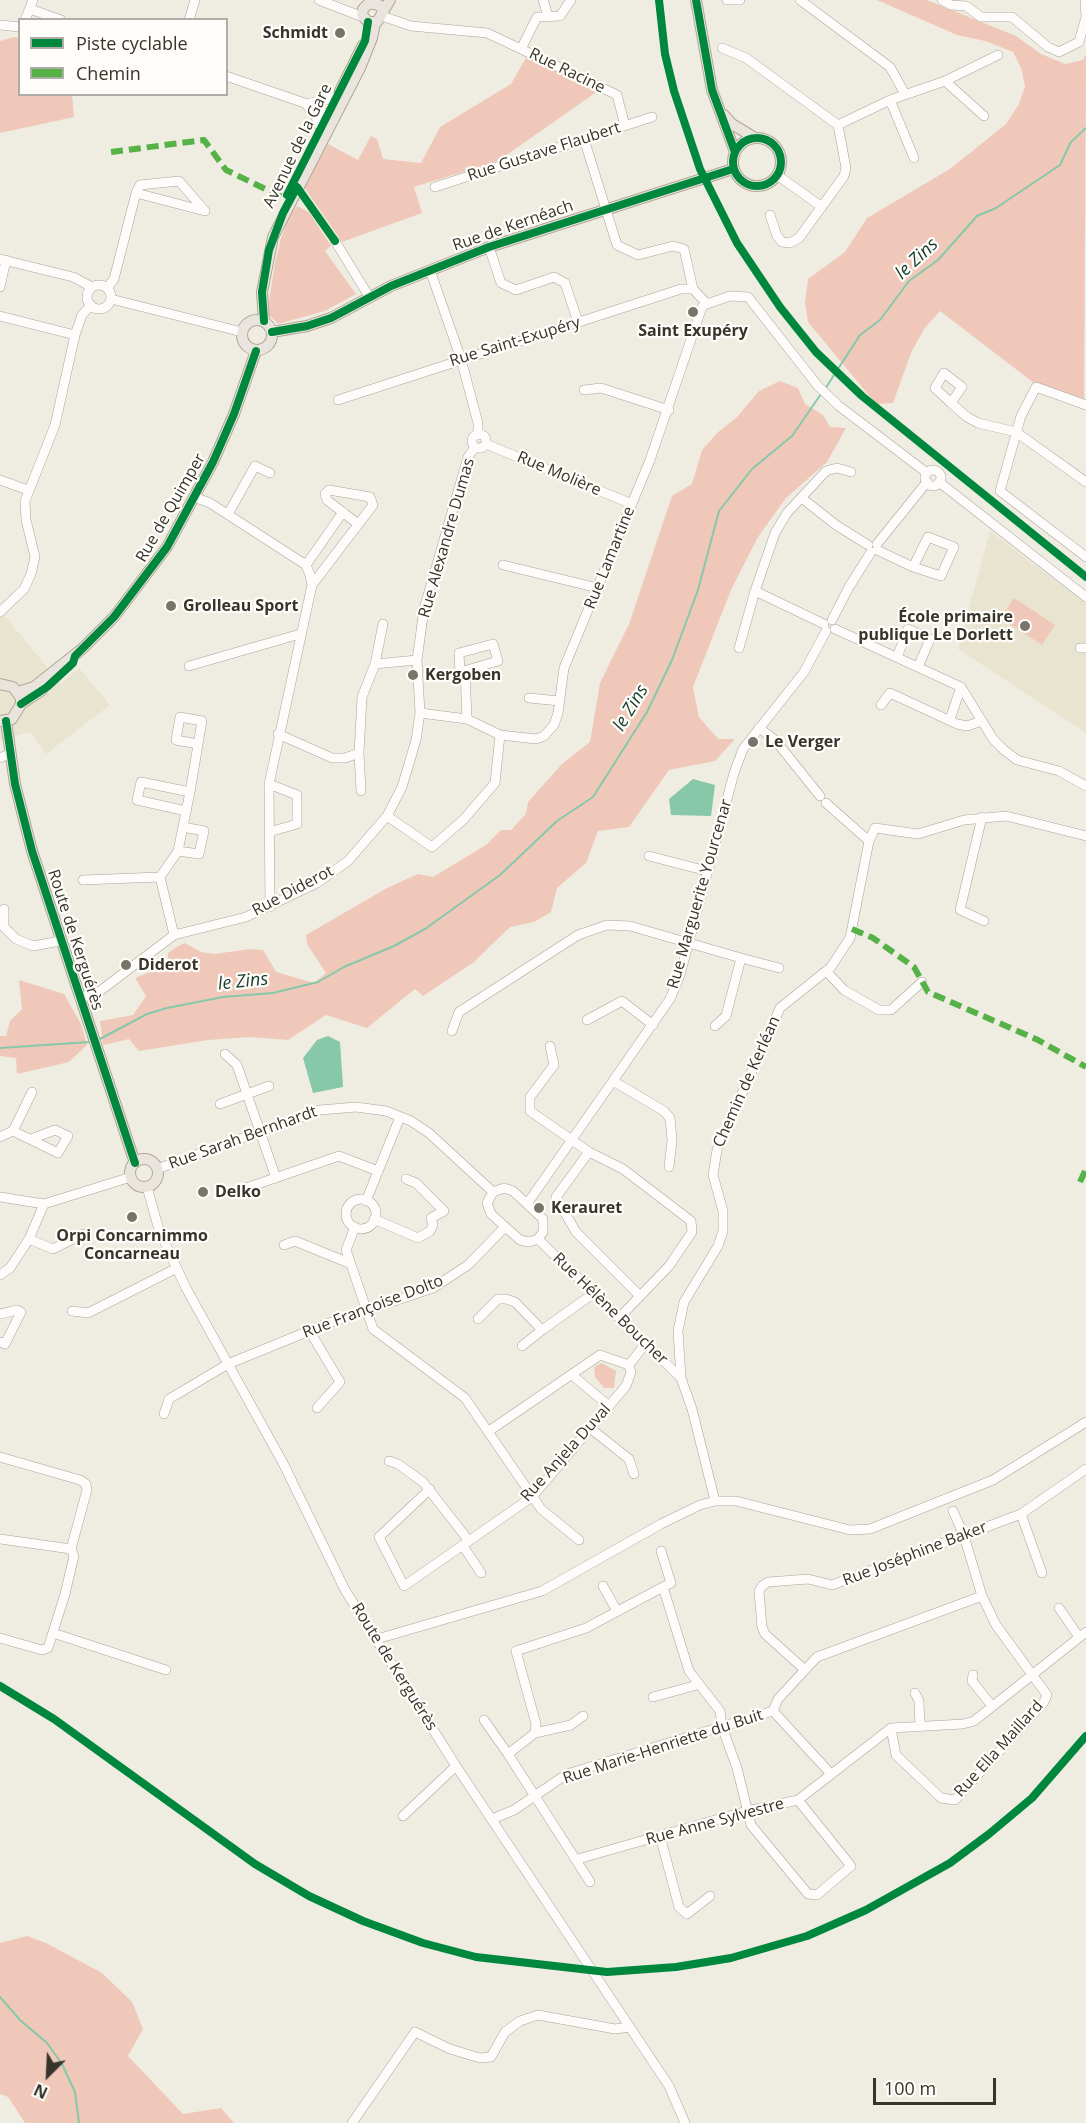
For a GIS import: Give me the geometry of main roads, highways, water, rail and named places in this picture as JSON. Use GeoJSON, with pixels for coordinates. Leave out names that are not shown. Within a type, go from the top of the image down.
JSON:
{"type":"FeatureCollection","features":[{"type":"Feature","properties":{"kind":"main road","name":"Avenue de la Gare"},"geometry":{"type":"LineString","coordinates":[[324,130],[327,117],[365,41],[374,13],[390,0]]}},
{"type":"Feature","properties":{"kind":"main road"},"geometry":{"type":"LineString","coordinates":[[696,0],[712,90],[735,152]]}},
{"type":"Feature","properties":{"kind":"main road","name":"Avenue de la Gare"},"geometry":{"type":"LineString","coordinates":[[259,321],[269,238],[324,130],[365,58],[374,13]]}},
{"type":"Feature","properties":{"kind":"main road"},"geometry":{"type":"LineString","coordinates":[[722,113],[732,124],[755,138],[769,142],[778,152],[780,167],[777,176],[767,184],[754,186],[741,181],[728,170],[735,152],[743,142],[755,138]]}},
{"type":"Feature","properties":{"kind":"main road","name":"Rue de Kernéach"},"geometry":{"type":"LineString","coordinates":[[272,332],[307,326],[430,270],[489,247],[728,170]]}},
{"type":"Feature","properties":{"kind":"main road"},"geometry":{"type":"LineString","coordinates":[[259,321],[272,332],[268,346],[255,351],[245,344],[242,332],[245,326],[259,321]]}},
{"type":"Feature","properties":{"kind":"main road","name":"Rue de Quimper"},"geometry":{"type":"LineString","coordinates":[[18,692],[34,687],[75,656],[114,617],[167,547],[213,462],[234,414],[255,351]]}},
{"type":"Feature","properties":{"kind":"main road","name":"Rue de Quimper"},"geometry":{"type":"LineString","coordinates":[[3,721],[17,715],[21,704],[59,676],[73,663],[75,656]]}},
{"type":"Feature","properties":{"kind":"main road"},"geometry":{"type":"LineString","coordinates":[[0,683],[18,692],[21,704]]}},
{"type":"Feature","properties":{"kind":"main road","name":"Route de Kerguérès"},"geometry":{"type":"LineString","coordinates":[[3,721],[5,756],[32,851],[135,1163]]}},
{"type":"Feature","properties":{"kind":"main road"},"geometry":{"type":"LineString","coordinates":[[148,1160],[158,1169],[155,1182],[147,1187],[135,1184],[131,1177],[135,1163],[148,1160]]}},
{"type":"Feature","properties":{"kind":"waterway","name":"le Zins"},"geometry":{"type":"LineString","coordinates":[[825,389],[860,335],[880,320],[909,281],[938,260],[977,216],[996,208],[1060,165],[1071,142],[1086,128]]}},
{"type":"Feature","properties":{"kind":"waterway","name":"le Zins"},"geometry":{"type":"LineString","coordinates":[[98,1040],[147,1014],[167,1008],[223,997],[273,993],[318,982],[344,967],[394,946],[425,929],[500,875],[557,821],[593,797],[647,712],[672,660],[698,590],[719,511],[752,469],[792,436],[821,394]]}},
{"type":"Feature","properties":{"kind":"waterway","name":"le Zins"},"geometry":{"type":"LineString","coordinates":[[0,1048],[90,1042]]}},
{"type":"Feature","properties":{"kind":"waterway"},"geometry":{"type":"LineString","coordinates":[[0,1997],[20,2020],[47,2043],[62,2064],[75,2092],[79,2123]]}},
{"type":"Feature","properties":{"kind":"place","name":"Schmidt"},"geometry":{"type":"Point","coordinates":[340,33]}},
{"type":"Feature","properties":{"kind":"place","name":"Saint Exupéry"},"geometry":{"type":"Point","coordinates":[693,312]}},
{"type":"Feature","properties":{"kind":"place","name":"Grolleau Sport"},"geometry":{"type":"Point","coordinates":[171,606]}},
{"type":"Feature","properties":{"kind":"place","name":"École primaire publique Le Dorlett"},"geometry":{"type":"Point","coordinates":[1025,626]}},
{"type":"Feature","properties":{"kind":"place","name":"Kergoben"},"geometry":{"type":"Point","coordinates":[413,675]}},
{"type":"Feature","properties":{"kind":"place","name":"Le Verger"},"geometry":{"type":"Point","coordinates":[753,742]}},
{"type":"Feature","properties":{"kind":"place","name":"Diderot"},"geometry":{"type":"Point","coordinates":[126,965]}},
{"type":"Feature","properties":{"kind":"place","name":"Delko"},"geometry":{"type":"Point","coordinates":[203,1192]}},
{"type":"Feature","properties":{"kind":"place","name":"Kerauret"},"geometry":{"type":"Point","coordinates":[539,1208]}},
{"type":"Feature","properties":{"kind":"place","name":"Orpi Concarnimmo Concarneau"},"geometry":{"type":"Point","coordinates":[132,1217]}}]}
